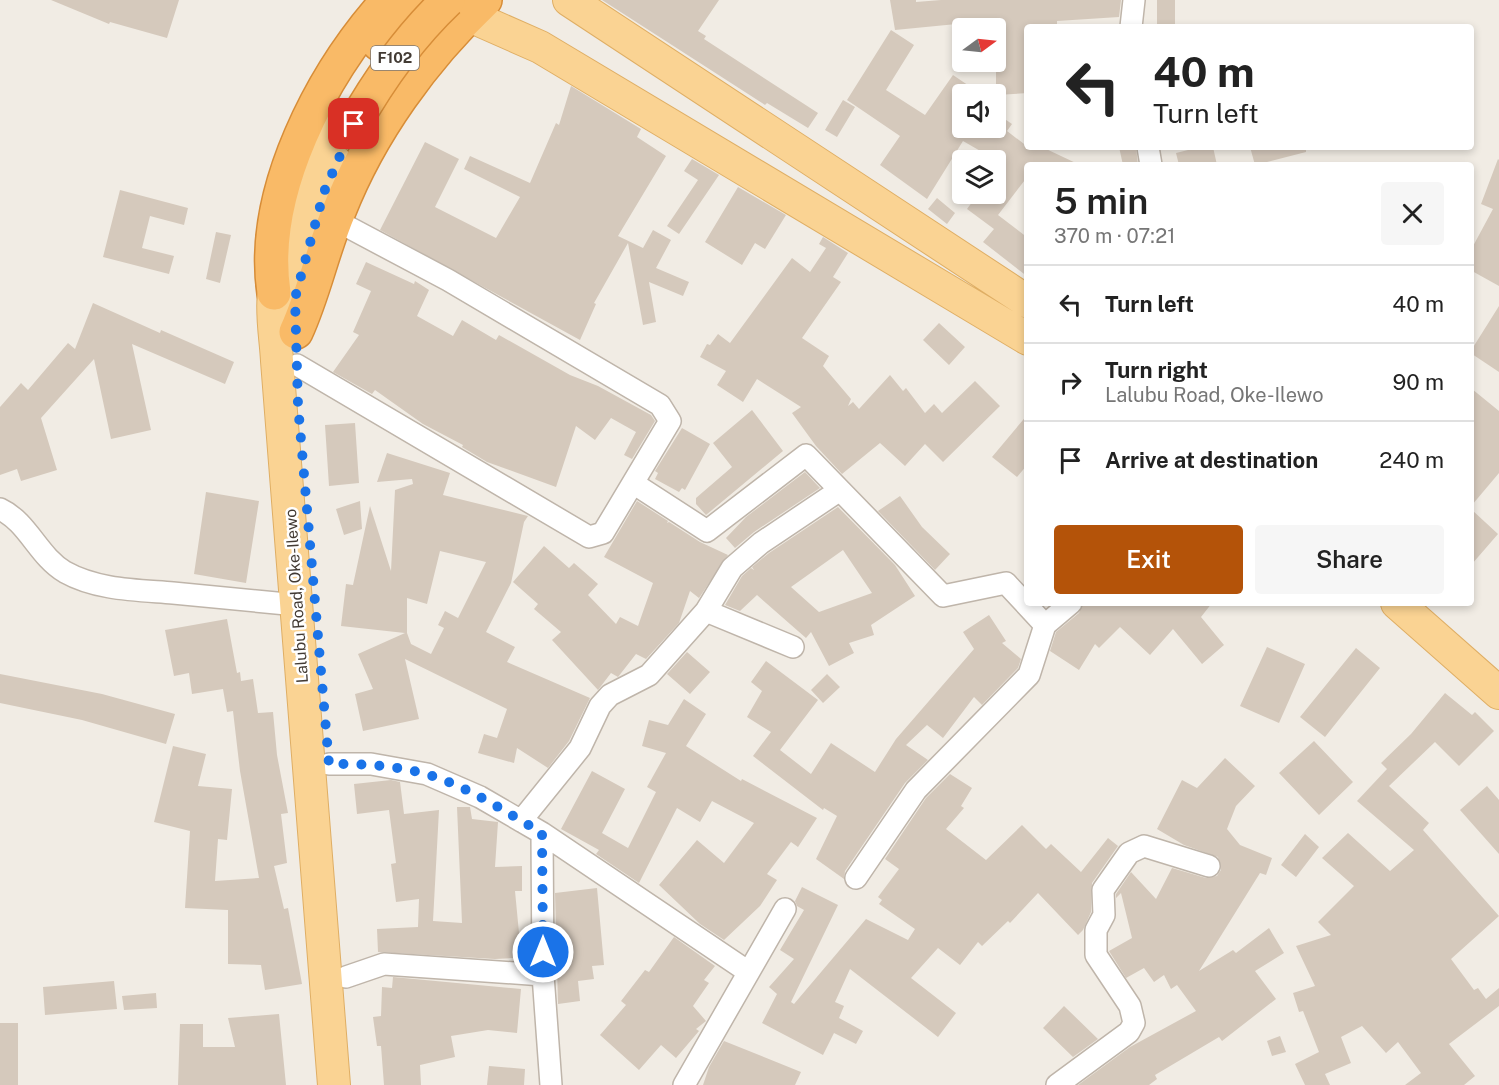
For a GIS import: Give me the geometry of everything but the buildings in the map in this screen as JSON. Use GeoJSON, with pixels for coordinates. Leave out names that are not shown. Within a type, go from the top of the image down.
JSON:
{"type":"FeatureCollection","features":[{"type":"Feature","properties":{"kind":"highway"},"geometry":{"type":"LineString","coordinates":[[274,293],[270,268],[277,214],[293,157],[332,73],[357,35],[388,0]]}},
{"type":"Feature","properties":{"kind":"highway","name":"F102"},"geometry":{"type":"LineString","coordinates":[[343,121],[358,72],[390,30],[418,0]]}},
{"type":"Feature","properties":{"kind":"highway"},"geometry":{"type":"LineString","coordinates":[[296,332],[311,299],[335,220],[358,167],[384,123],[439,49],[467,5]]}},
{"type":"Feature","properties":{"kind":"highway","name":"F102"},"geometry":{"type":"LineString","coordinates":[[343,121],[379,80],[404,45],[467,5]]}},
{"type":"Feature","properties":{"kind":"main road"},"geometry":{"type":"LineString","coordinates":[[430,0],[467,5],[550,52],[1024,337]]}},
{"type":"Feature","properties":{"kind":"main road"},"geometry":{"type":"LineString","coordinates":[[569,0],[1024,299]]}},
{"type":"Feature","properties":{"kind":"main road","name":"Lalubu Road, Oke-Ilewo"},"geometry":{"type":"LineString","coordinates":[[334,1085],[274,293],[280,255],[293,216],[343,121]]}},
{"type":"Feature","properties":{"kind":"main road","name":"Lalubu Road, Oke-Ilewo"},"geometry":{"type":"LineString","coordinates":[[343,121],[312,228],[295,298],[297,365],[355,1085]]}},
{"type":"Feature","properties":{"kind":"main road"},"geometry":{"type":"LineString","coordinates":[[1400,606],[1499,693]]}},
{"type":"Feature","properties":{"kind":"main road"},"geometry":{"type":"LineString","coordinates":[[1423,606],[1499,674]]}},
{"type":"Feature","properties":{"kind":"street"},"geometry":{"type":"LineString","coordinates":[[1131,24],[1134,0]]}},
{"type":"Feature","properties":{"kind":"street"},"geometry":{"type":"LineString","coordinates":[[297,365],[589,537],[603,533],[670,421],[660,405],[448,280],[335,220]]}},
{"type":"Feature","properties":{"kind":"street"},"geometry":{"type":"LineString","coordinates":[[633,483],[707,531],[806,455],[943,596],[1006,583],[1024,602]]}},
{"type":"Feature","properties":{"kind":"street"},"geometry":{"type":"LineString","coordinates":[[521,821],[580,747],[600,706],[610,695],[649,675],[706,611],[732,568],[761,543],[840,490]]}},
{"type":"Feature","properties":{"kind":"street"},"geometry":{"type":"LineString","coordinates":[[0,509],[11,514],[35,544],[63,571],[83,581],[122,588],[297,605]]}},
{"type":"Feature","properties":{"kind":"street"},"geometry":{"type":"LineString","coordinates":[[1027,606],[1045,625]]}},
{"type":"Feature","properties":{"kind":"street"},"geometry":{"type":"LineString","coordinates":[[856,878],[915,790],[1029,675],[1045,625],[1067,606]]}},
{"type":"Feature","properties":{"kind":"street"},"geometry":{"type":"LineString","coordinates":[[706,611],[793,647]]}},
{"type":"Feature","properties":{"kind":"street"},"geometry":{"type":"LineString","coordinates":[[329,764],[371,764],[427,774],[480,797],[542,833],[747,971]]}},
{"type":"Feature","properties":{"kind":"street"},"geometry":{"type":"LineString","coordinates":[[542,833],[543,975],[551,1085]]}},
{"type":"Feature","properties":{"kind":"street"},"geometry":{"type":"LineString","coordinates":[[1057,1085],[1129,1032],[1134,1023],[1130,1006],[1096,955],[1096,930],[1104,915],[1103,890],[1130,853],[1144,846],[1209,866]]}},
{"type":"Feature","properties":{"kind":"street"},"geometry":{"type":"LineString","coordinates":[[684,1085],[747,971],[785,909]]}},
{"type":"Feature","properties":{"kind":"street"},"geometry":{"type":"LineString","coordinates":[[346,977],[384,963],[543,975]]}},
{"type":"Feature","properties":{"kind":"route"},"geometry":{"type":"LineString","coordinates":[[354,124],[324,192],[312,228],[295,298],[298,405],[329,764],[371,764],[427,774],[480,797],[542,833],[543,952]]}}]}
